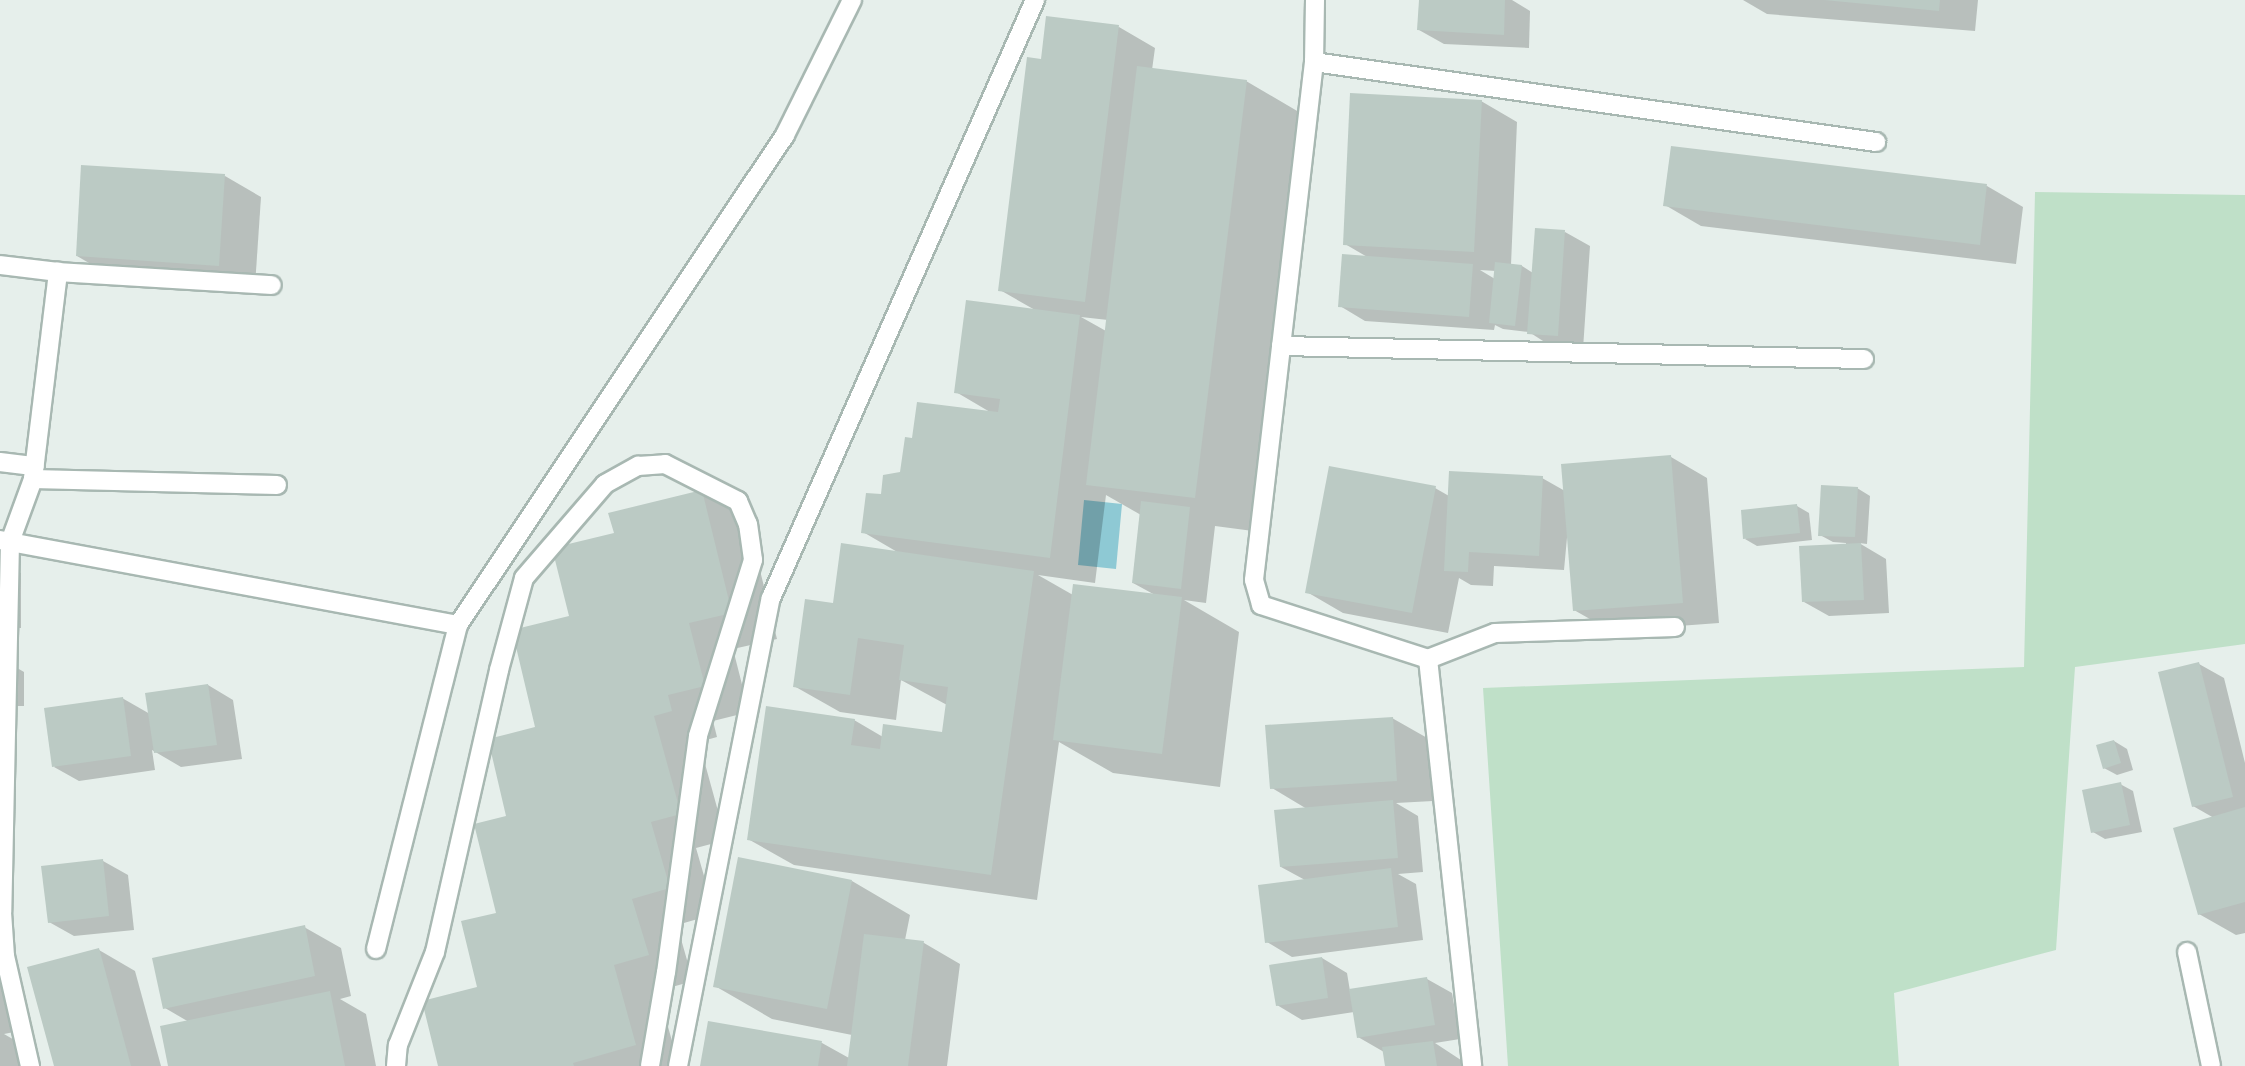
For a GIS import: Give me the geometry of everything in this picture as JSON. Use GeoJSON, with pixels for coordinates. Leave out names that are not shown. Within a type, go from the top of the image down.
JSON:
{"type":"FeatureCollection","features":[{"type":"Feature","properties":{"kind":"street"},"geometry":{"type":"LineString","coordinates":[[376,949],[458,625],[785,135],[852,0]]}},
{"type":"Feature","properties":{"kind":"street"},"geometry":{"type":"LineString","coordinates":[[678,1066],[771,598],[1035,0]]}},
{"type":"Feature","properties":{"kind":"street"},"geometry":{"type":"LineString","coordinates":[[1315,0],[1314,62],[1254,580],[1261,605],[1428,659],[1495,633],[1675,627]]}},
{"type":"Feature","properties":{"kind":"street"},"geometry":{"type":"LineString","coordinates":[[1314,62],[1876,142]]}},
{"type":"Feature","properties":{"kind":"street"},"geometry":{"type":"LineString","coordinates":[[0,265],[58,272],[272,285]]}},
{"type":"Feature","properties":{"kind":"street"},"geometry":{"type":"LineString","coordinates":[[30,1066],[5,956],[2,859],[5,541],[34,472],[58,272]]}},
{"type":"Feature","properties":{"kind":"street"},"geometry":{"type":"LineString","coordinates":[[1281,346],[1864,359]]}},
{"type":"Feature","properties":{"kind":"street"},"geometry":{"type":"LineString","coordinates":[[0,462],[34,472],[277,485]]}},
{"type":"Feature","properties":{"kind":"street"},"geometry":{"type":"LineString","coordinates":[[396,1066],[398,1045],[435,952],[494,693],[524,578],[605,484],[638,466],[665,464],[738,501],[747,524],[753,560],[698,736],[666,972],[650,1066]]}},
{"type":"Feature","properties":{"kind":"street"},"geometry":{"type":"LineString","coordinates":[[5,541],[458,625]]}},
{"type":"Feature","properties":{"kind":"street"},"geometry":{"type":"LineString","coordinates":[[1428,659],[1472,1066]]}},
{"type":"Feature","properties":{"kind":"street"},"geometry":{"type":"LineString","coordinates":[[2187,952],[2211,1066]]}},
{"type":"Feature","properties":{"kind":"green space"},"geometry":{"type":"Polygon","coordinates":[[[2035,192],[2245,195],[2245,644],[2075,667],[2056,950],[1894,993],[1899,1066],[1508,1066],[1483,688],[2024,667],[2035,192]]]}},
{"type":"Feature","properties":{"kind":"water"},"geometry":{"type":"Polygon","coordinates":[[[1084,500],[1122,504],[1116,569],[1078,565],[1084,500]]]}},
{"type":"Feature","properties":{"kind":"building"},"geometry":{"type":"Polygon","coordinates":[[[1419,0],[1505,0],[1504,35],[1417,30],[1419,0]]]}},
{"type":"Feature","properties":{"kind":"building"},"geometry":{"type":"Polygon","coordinates":[[[1824,0],[1940,0],[1939,11],[1824,0]]]}},
{"type":"Feature","properties":{"kind":"building"},"geometry":{"type":"Polygon","coordinates":[[[1046,16],[1119,25],[1085,302],[998,291],[1027,57],[1041,59],[1046,16]]]}},
{"type":"Feature","properties":{"kind":"building"},"geometry":{"type":"Polygon","coordinates":[[[1137,66],[1247,80],[1195,498],[1086,485],[1137,66]]]}},
{"type":"Feature","properties":{"kind":"building"},"geometry":{"type":"Polygon","coordinates":[[[1350,93],[1482,100],[1474,252],[1343,245],[1350,93]]]}},
{"type":"Feature","properties":{"kind":"building"},"geometry":{"type":"Polygon","coordinates":[[[1671,146],[1987,184],[1980,245],[1663,206],[1671,146]]]}},
{"type":"Feature","properties":{"kind":"building"},"geometry":{"type":"Polygon","coordinates":[[[81,165],[225,174],[219,266],[76,256],[81,165]]]}},
{"type":"Feature","properties":{"kind":"building"},"geometry":{"type":"Polygon","coordinates":[[[1535,228],[1565,230],[1558,336],[1527,334],[1535,228]]]}},
{"type":"Feature","properties":{"kind":"building"},"geometry":{"type":"Polygon","coordinates":[[[1342,254],[1473,264],[1469,317],[1338,307],[1342,254]]]}},
{"type":"Feature","properties":{"kind":"building"},"geometry":{"type":"Polygon","coordinates":[[[1495,262],[1522,265],[1515,326],[1489,323],[1495,262]]]}},
{"type":"Feature","properties":{"kind":"building"},"geometry":{"type":"Polygon","coordinates":[[[966,300],[1080,315],[1050,558],[861,533],[866,493],[881,494],[883,475],[900,472],[905,437],[912,438],[917,402],[998,412],[1000,399],[954,393],[966,300]]]}},
{"type":"Feature","properties":{"kind":"building"},"geometry":{"type":"Polygon","coordinates":[[[1671,455],[1683,603],[1573,611],[1561,464],[1671,455]]]}},
{"type":"Feature","properties":{"kind":"building"},"geometry":{"type":"Polygon","coordinates":[[[1329,466],[1436,486],[1412,613],[1305,593],[1329,466]]]}},
{"type":"Feature","properties":{"kind":"building"},"geometry":{"type":"Polygon","coordinates":[[[1449,471],[1543,476],[1539,556],[1469,552],[1468,572],[1444,571],[1449,471]]]}},
{"type":"Feature","properties":{"kind":"building"},"geometry":{"type":"Polygon","coordinates":[[[1821,485],[1858,487],[1855,537],[1818,536],[1821,485]]]}},
{"type":"Feature","properties":{"kind":"building"},"geometry":{"type":"Polygon","coordinates":[[[702,490],[732,613],[689,623],[705,686],[668,695],[672,711],[654,716],[681,814],[651,822],[670,888],[632,899],[649,955],[614,965],[636,1045],[573,1063],[574,1066],[438,1066],[422,1001],[477,987],[461,921],[496,913],[474,824],[506,816],[488,739],[535,727],[512,630],[569,616],[552,548],[614,533],[608,513],[702,490]]]}},
{"type":"Feature","properties":{"kind":"building"},"geometry":{"type":"Polygon","coordinates":[[[1141,501],[1190,507],[1181,589],[1132,583],[1141,501]]]}},
{"type":"Feature","properties":{"kind":"building"},"geometry":{"type":"Polygon","coordinates":[[[1797,504],[1800,533],[1743,539],[1741,510],[1797,504]]]}},
{"type":"Feature","properties":{"kind":"building"},"geometry":{"type":"Polygon","coordinates":[[[841,543],[1034,571],[991,875],[747,840],[766,706],[855,719],[851,745],[880,749],[883,724],[942,732],[948,687],[899,680],[904,645],[858,638],[850,695],[793,687],[805,599],[833,603],[841,543]]]}},
{"type":"Feature","properties":{"kind":"building"},"geometry":{"type":"Polygon","coordinates":[[[1861,543],[1864,600],[1802,602],[1799,546],[1861,543]]]}},
{"type":"Feature","properties":{"kind":"building"},"geometry":{"type":"Polygon","coordinates":[[[1073,584],[1182,597],[1162,754],[1053,740],[1073,584]]]}},
{"type":"Feature","properties":{"kind":"building"},"geometry":{"type":"Polygon","coordinates":[[[2199,662],[2233,797],[2192,807],[2158,672],[2199,662]]]}},
{"type":"Feature","properties":{"kind":"building"},"geometry":{"type":"Polygon","coordinates":[[[208,684],[217,745],[154,753],[145,693],[208,684]]]}},
{"type":"Feature","properties":{"kind":"building"},"geometry":{"type":"Polygon","coordinates":[[[123,697],[131,756],[52,767],[44,708],[123,697]]]}},
{"type":"Feature","properties":{"kind":"building"},"geometry":{"type":"Polygon","coordinates":[[[1393,717],[1397,781],[1270,789],[1265,725],[1393,717]]]}},
{"type":"Feature","properties":{"kind":"building"},"geometry":{"type":"Polygon","coordinates":[[[2114,740],[2121,763],[2103,769],[2096,745],[2114,740]]]}},
{"type":"Feature","properties":{"kind":"building"},"geometry":{"type":"Polygon","coordinates":[[[2121,782],[2130,825],[2091,833],[2082,790],[2121,782]]]}},
{"type":"Feature","properties":{"kind":"building"},"geometry":{"type":"Polygon","coordinates":[[[1393,800],[1398,858],[1280,867],[1274,810],[1393,800]]]}},
{"type":"Feature","properties":{"kind":"building"},"geometry":{"type":"Polygon","coordinates":[[[2245,807],[2245,902],[2198,915],[2173,828],[2245,807]]]}},
{"type":"Feature","properties":{"kind":"building"},"geometry":{"type":"Polygon","coordinates":[[[738,857],[852,880],[827,1009],[713,987],[738,857]]]}},
{"type":"Feature","properties":{"kind":"building"},"geometry":{"type":"Polygon","coordinates":[[[103,859],[109,916],[48,923],[41,866],[103,859]]]}},
{"type":"Feature","properties":{"kind":"building"},"geometry":{"type":"Polygon","coordinates":[[[1391,868],[1398,927],[1265,943],[1258,885],[1391,868]]]}},
{"type":"Feature","properties":{"kind":"building"},"geometry":{"type":"Polygon","coordinates":[[[305,925],[315,976],[163,1009],[152,958],[305,925]]]}},
{"type":"Feature","properties":{"kind":"building"},"geometry":{"type":"Polygon","coordinates":[[[864,934],[924,941],[908,1066],[847,1066],[864,934]]]}},
{"type":"Feature","properties":{"kind":"building"},"geometry":{"type":"Polygon","coordinates":[[[99,948],[131,1066],[54,1066],[27,967],[99,948]]]}},
{"type":"Feature","properties":{"kind":"building"},"geometry":{"type":"Polygon","coordinates":[[[1322,957],[1328,998],[1276,1006],[1269,965],[1322,957]]]}},
{"type":"Feature","properties":{"kind":"building"},"geometry":{"type":"Polygon","coordinates":[[[1427,977],[1435,1025],[1357,1038],[1349,989],[1427,977]]]}},
{"type":"Feature","properties":{"kind":"building"},"geometry":{"type":"Polygon","coordinates":[[[330,991],[345,1066],[168,1066],[160,1026],[330,991]]]}},
{"type":"Feature","properties":{"kind":"building"},"geometry":{"type":"Polygon","coordinates":[[[708,1021],[822,1041],[818,1066],[700,1066],[708,1021]]]}},
{"type":"Feature","properties":{"kind":"building"},"geometry":{"type":"Polygon","coordinates":[[[1433,1041],[1437,1066],[1385,1066],[1382,1047],[1433,1041]]]}}]}
